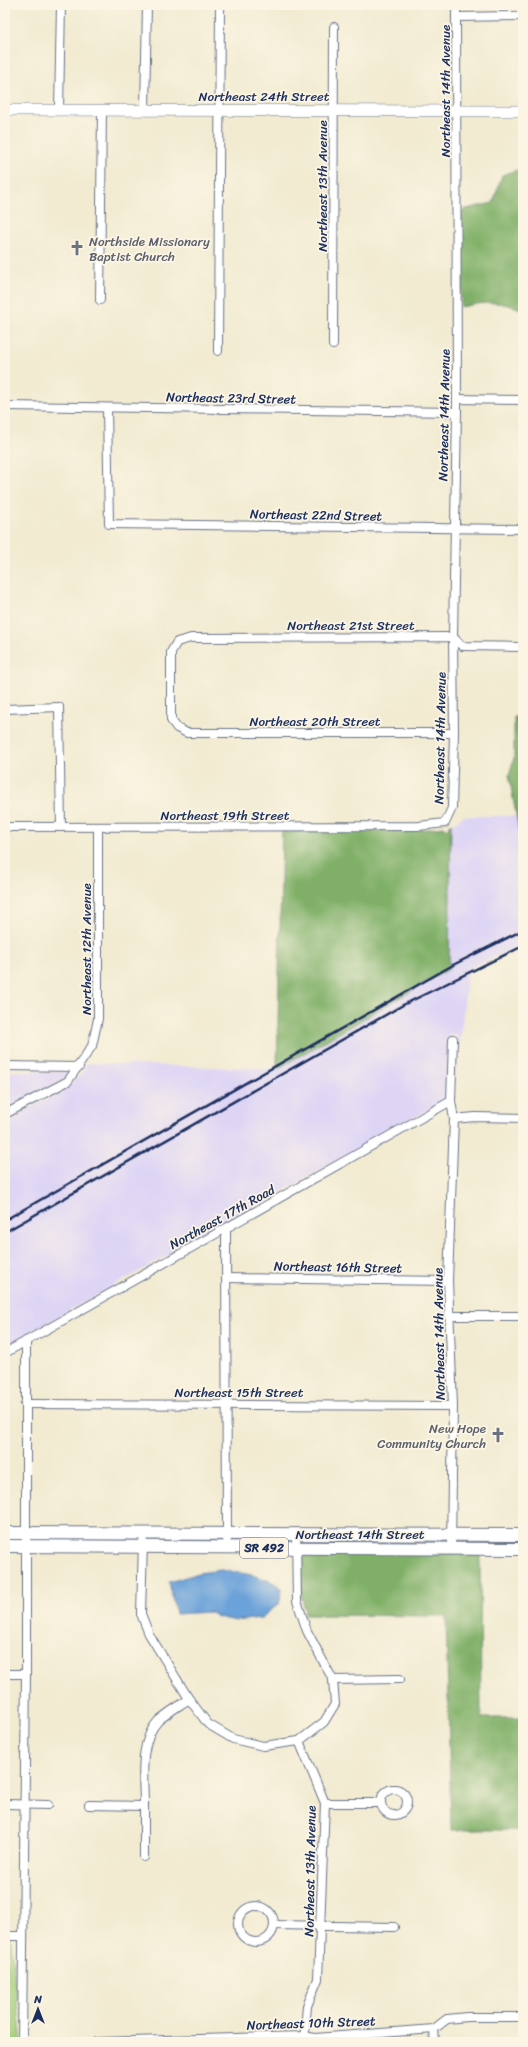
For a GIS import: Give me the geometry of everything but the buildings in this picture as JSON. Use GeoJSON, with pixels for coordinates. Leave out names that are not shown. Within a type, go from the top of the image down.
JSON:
{"type":"FeatureCollection","features":[{"type":"Feature","properties":{"kind":"main road","name":"Northeast 14th Street"},"geometry":{"type":"LineString","coordinates":[[5,1533],[523,1535]]}},
{"type":"Feature","properties":{"kind":"main road","name":"Northeast 14th Street"},"geometry":{"type":"LineString","coordinates":[[5,1546],[523,1549]]}},
{"type":"Feature","properties":{"kind":"street"},"geometry":{"type":"LineString","coordinates":[[59,109],[61,5]]}},
{"type":"Feature","properties":{"kind":"street"},"geometry":{"type":"LineString","coordinates":[[145,110],[147,5]]}},
{"type":"Feature","properties":{"kind":"street"},"geometry":{"type":"LineString","coordinates":[[218,351],[220,5]]}},
{"type":"Feature","properties":{"kind":"street","name":"Northeast 14th Avenue"},"geometry":{"type":"LineString","coordinates":[[444,823],[452,808],[454,733],[453,637],[457,412],[458,110],[456,5]]}},
{"type":"Feature","properties":{"kind":"street"},"geometry":{"type":"LineString","coordinates":[[456,17],[523,16]]}},
{"type":"Feature","properties":{"kind":"street","name":"Northeast 13th Avenue"},"geometry":{"type":"LineString","coordinates":[[333,345],[334,27]]}},
{"type":"Feature","properties":{"kind":"street","name":"Northeast 24th Street"},"geometry":{"type":"LineString","coordinates":[[5,110],[523,111]]}},
{"type":"Feature","properties":{"kind":"street"},"geometry":{"type":"LineString","coordinates":[[100,300],[102,110]]}},
{"type":"Feature","properties":{"kind":"street"},"geometry":{"type":"LineString","coordinates":[[457,399],[523,400]]}},
{"type":"Feature","properties":{"kind":"street","name":"Northeast 23rd Street"},"geometry":{"type":"LineString","coordinates":[[5,406],[457,412]]}},
{"type":"Feature","properties":{"kind":"street","name":"Northeast 22nd Street"},"geometry":{"type":"LineString","coordinates":[[107,408],[109,524],[523,529]]}},
{"type":"Feature","properties":{"kind":"street","name":"Northeast 21st Street"},"geometry":{"type":"LineString","coordinates":[[177,728],[171,720],[171,652],[177,642],[191,638],[453,637],[462,646],[523,647]]}},
{"type":"Feature","properties":{"kind":"street"},"geometry":{"type":"LineString","coordinates":[[5,709],[59,708],[61,827]]}},
{"type":"Feature","properties":{"kind":"street","name":"Northeast 20th Street"},"geometry":{"type":"LineString","coordinates":[[177,728],[188,733],[454,733]]}},
{"type":"Feature","properties":{"kind":"street","name":"Northeast 19th Street"},"geometry":{"type":"LineString","coordinates":[[5,827],[419,826],[444,823]]}},
{"type":"Feature","properties":{"kind":"street","name":"Northeast 12th Avenue"},"geometry":{"type":"LineString","coordinates":[[79,1067],[92,1046],[98,1019],[98,827]]}},
{"type":"Feature","properties":{"kind":"street","name":"Northeast 14th Avenue"},"geometry":{"type":"LineString","coordinates":[[451,1548],[453,1406],[448,1281],[454,1119],[451,1102],[453,1038]]}},
{"type":"Feature","properties":{"kind":"street"},"geometry":{"type":"LineString","coordinates":[[5,1066],[79,1067]]}},
{"type":"Feature","properties":{"kind":"street"},"geometry":{"type":"LineString","coordinates":[[5,1114],[68,1081],[79,1067]]}},
{"type":"Feature","properties":{"kind":"street","name":"Northeast 17th Road"},"geometry":{"type":"LineString","coordinates":[[5,1353],[451,1102]]}},
{"type":"Feature","properties":{"kind":"street"},"geometry":{"type":"LineString","coordinates":[[454,1119],[475,1117],[523,1118]]}},
{"type":"Feature","properties":{"kind":"street"},"geometry":{"type":"LineString","coordinates":[[226,1229],[225,1404],[227,1547]]}},
{"type":"Feature","properties":{"kind":"street","name":"Northeast 16th Street"},"geometry":{"type":"LineString","coordinates":[[226,1278],[448,1281]]}},
{"type":"Feature","properties":{"kind":"street"},"geometry":{"type":"LineString","coordinates":[[450,1316],[523,1316]]}},
{"type":"Feature","properties":{"kind":"street"},"geometry":{"type":"LineString","coordinates":[[22,2042],[26,1674],[26,1341]]}},
{"type":"Feature","properties":{"kind":"street","name":"Northeast 15th Street"},"geometry":{"type":"LineString","coordinates":[[25,1404],[453,1406]]}},
{"type":"Feature","properties":{"kind":"street"},"geometry":{"type":"LineString","coordinates":[[143,1533],[142,1614],[149,1634],[189,1699],[208,1724],[233,1739],[263,1746],[299,1741],[324,1722],[335,1704],[333,1680],[307,1631],[297,1601],[296,1534]]}},
{"type":"Feature","properties":{"kind":"street"},"geometry":{"type":"LineString","coordinates":[[5,1674],[26,1674]]}},
{"type":"Feature","properties":{"kind":"street"},"geometry":{"type":"LineString","coordinates":[[333,1680],[400,1679]]}},
{"type":"Feature","properties":{"kind":"street"},"geometry":{"type":"LineString","coordinates":[[144,1857],[145,1758],[147,1739],[158,1722],[189,1699]]}},
{"type":"Feature","properties":{"kind":"street","name":"Northeast 13th Avenue"},"geometry":{"type":"LineString","coordinates":[[299,1741],[325,1803],[318,1979],[307,2006],[304,2039]]}},
{"type":"Feature","properties":{"kind":"street"},"geometry":{"type":"LineString","coordinates":[[325,1803],[381,1803]]}},
{"type":"Feature","properties":{"kind":"street"},"geometry":{"type":"LineString","coordinates":[[5,1804],[48,1805]]}},
{"type":"Feature","properties":{"kind":"street"},"geometry":{"type":"LineString","coordinates":[[89,1805],[144,1806]]}},
{"type":"Feature","properties":{"kind":"street"},"geometry":{"type":"LineString","coordinates":[[257,1906],[267,1910],[273,1920],[274,1925],[270,1935],[266,1939],[255,1942],[245,1938],[241,1934],[238,1924],[239,1918],[246,1910],[257,1906]]}},
{"type":"Feature","properties":{"kind":"street"},"geometry":{"type":"LineString","coordinates":[[274,1925],[394,1928]]}},
{"type":"Feature","properties":{"kind":"street"},"geometry":{"type":"LineString","coordinates":[[5,1936],[22,1936]]}},
{"type":"Feature","properties":{"kind":"street","name":"Northeast 10th Street"},"geometry":{"type":"LineString","coordinates":[[97,2042],[304,2039],[434,2029],[447,2020],[467,2017],[523,2017]]}},
{"type":"Feature","properties":{"kind":"street"},"geometry":{"type":"LineString","coordinates":[[434,2029],[434,2042]]}},
{"type":"Feature","properties":{"kind":"shaded area"},"geometry":{"type":"Polygon","coordinates":[[[464,816],[517,816],[523,854],[523,945],[468,969],[456,1080],[457,1034],[449,1034],[447,1099],[22,1337],[5,1348],[5,1119],[53,1096],[71,1084],[83,1072],[86,1063],[277,1069],[449,969],[451,824],[464,816]]]}},
{"type":"Feature","properties":{"kind":"shaded area"},"geometry":{"type":"Polygon","coordinates":[[[5,1071],[70,1072],[49,1088],[5,1109],[5,1071]]]}},
{"type":"Feature","properties":{"kind":"green space"},"geometry":{"type":"Polygon","coordinates":[[[523,168],[523,310],[499,303],[478,304],[461,307],[461,212],[466,209],[493,203],[502,175],[523,168]]]}},
{"type":"Feature","properties":{"kind":"green space"},"geometry":{"type":"Polygon","coordinates":[[[514,717],[523,717],[523,854],[509,775],[514,758],[514,717]]]}},
{"type":"Feature","properties":{"kind":"green space"},"geometry":{"type":"Polygon","coordinates":[[[449,824],[451,824],[449,969],[277,1069],[282,831],[419,830],[444,827],[446,829],[449,827],[449,824]]]}},
{"type":"Feature","properties":{"kind":"green space"},"geometry":{"type":"Polygon","coordinates":[[[301,1552],[480,1553],[481,1718],[523,1718],[523,1830],[451,1830],[446,1616],[306,1615],[301,1595],[301,1552]]]}},
{"type":"Feature","properties":{"kind":"green space"},"geometry":{"type":"Polygon","coordinates":[[[5,1936],[10,1936],[22,2042],[5,2042],[5,1936]]]}},
{"type":"Feature","properties":{"kind":"water"},"geometry":{"type":"Polygon","coordinates":[[[221,1570],[253,1575],[276,1584],[282,1589],[279,1604],[261,1618],[236,1621],[218,1617],[209,1612],[176,1614],[169,1582],[199,1573],[221,1570]]]}},
{"type":"Feature","properties":{"kind":"railway"},"geometry":{"type":"LineString","coordinates":[[5,1220],[453,965],[523,930]]}},
{"type":"Feature","properties":{"kind":"railway"},"geometry":{"type":"LineString","coordinates":[[5,1232],[403,1005],[523,946]]}},
{"type":"Feature","properties":{"kind":"place","name":"Northside Missionary Baptist Church"},"geometry":{"type":"Point","coordinates":[77,248]}},
{"type":"Feature","properties":{"kind":"place","name":"New Hope Community Church"},"geometry":{"type":"Point","coordinates":[498,1435]}}]}
